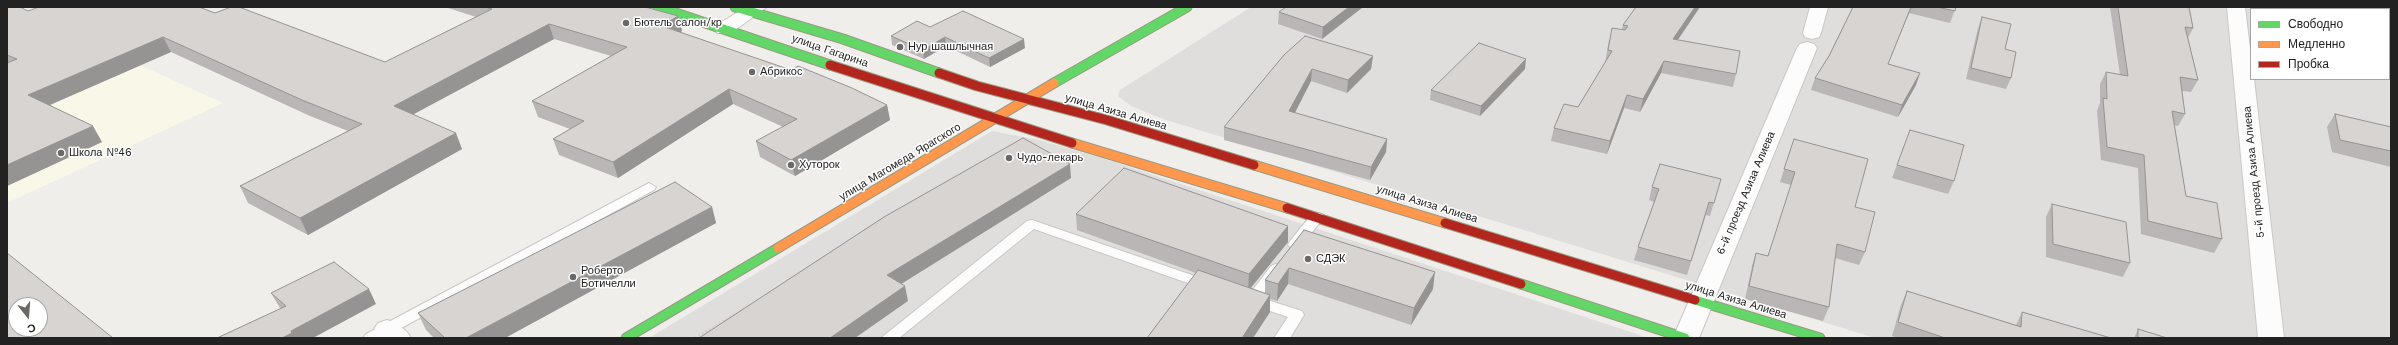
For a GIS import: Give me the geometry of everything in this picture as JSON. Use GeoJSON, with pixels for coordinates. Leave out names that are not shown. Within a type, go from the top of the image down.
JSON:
{"type":"FeatureCollection","features":[{"type":"Feature","properties":{"kind":"main road","name":"улица Гагарина"},"geometry":{"type":"LineString","coordinates":[[658,7],[993,119]]}},
{"type":"Feature","properties":{"kind":"main road","name":"улица Магомеда Ярагского"},"geometry":{"type":"LineString","coordinates":[[626,338],[964,138],[1025,99],[1187,7]]}},
{"type":"Feature","properties":{"kind":"main road","name":"улица Гагарина"},"geometry":{"type":"LineString","coordinates":[[748,9],[843,39],[976,86],[1025,99]]}},
{"type":"Feature","properties":{"kind":"main road","name":"улица Азиза Алиева"},"geometry":{"type":"LineString","coordinates":[[1025,99],[1107,120],[1338,189],[1820,338]]}},
{"type":"Feature","properties":{"kind":"main road"},"geometry":{"type":"LineString","coordinates":[[993,119],[1317,217],[1685,338]]}},
{"type":"Feature","properties":{"kind":"street","name":"6-й проезд Азиза Алиева"},"geometry":{"type":"LineString","coordinates":[[1685,338],[1809,41],[1820,7]]}},
{"type":"Feature","properties":{"kind":"street","name":"5-й проезд Азиза Алиева"},"geometry":{"type":"LineString","coordinates":[[2236,7],[2272,338]]}},
{"type":"Feature","properties":{"kind":"street"},"geometry":{"type":"LineString","coordinates":[[724,29],[748,9]]}},
{"type":"Feature","properties":{"kind":"lane"},"geometry":{"type":"LineString","coordinates":[[385,335],[648,187]]}},
{"type":"Feature","properties":{"kind":"lane"},"geometry":{"type":"LineString","coordinates":[[1252,300],[1317,217]]}},
{"type":"Feature","properties":{"kind":"lane"},"geometry":{"type":"LineString","coordinates":[[889,338],[1032,224],[1222,290]]}},
{"type":"Feature","properties":{"kind":"lane"},"geometry":{"type":"LineString","coordinates":[[1237,295],[1297,315],[1282,338]]}},
{"type":"Feature","properties":{"kind":"path"},"geometry":{"type":"LineString","coordinates":[[695,338],[750,305]]}},
{"type":"Feature","properties":{"kind":"shaded area","name":"Школа №46"},"geometry":{"type":"Polygon","coordinates":[[[7,7],[12,7],[223,103],[7,203],[7,7]]]}},
{"type":"Feature","properties":{"kind":"shaded area"},"geometry":{"type":"Polygon","coordinates":[[[1251,7],[2391,7],[2391,338],[1875,338],[1163,119],[1131,106],[1118,96],[1120,90],[1251,7]]]}},
{"type":"Feature","properties":{"kind":"shaded area"},"geometry":{"type":"Polygon","coordinates":[[[992,131],[1039,140],[1105,159],[1649,338],[649,338],[992,131]]]}},
{"type":"Feature","properties":{"kind":"building"},"geometry":{"type":"Polygon","coordinates":[[[7,7],[20,7],[28,11],[39,7],[199,7],[215,13],[231,7],[239,7],[385,62],[492,9],[485,7],[645,7],[678,16],[662,26],[791,70],[798,66],[852,88],[887,105],[791,160],[756,141],[797,119],[729,89],[613,162],[553,139],[584,121],[532,101],[627,47],[549,24],[394,106],[456,133],[300,218],[240,186],[362,124],[302,100],[163,37],[28,95],[93,126],[7,165],[7,63],[17,59],[7,55],[7,7]]]}},
{"type":"Feature","properties":{"kind":"building"},"geometry":{"type":"Polygon","coordinates":[[[1286,7],[1349,7],[1323,27],[1279,12],[1286,7]]]}},
{"type":"Feature","properties":{"kind":"building"},"geometry":{"type":"Polygon","coordinates":[[[1636,7],[1695,7],[1673,39],[1740,51],[1736,74],[1664,61],[1643,99],[1627,95],[1610,141],[1554,128],[1564,104],[1578,107],[1612,51],[1608,50],[1612,28],[1625,30],[1628,26],[1623,25],[1636,7]]]}},
{"type":"Feature","properties":{"kind":"building"},"geometry":{"type":"Polygon","coordinates":[[[1853,7],[1911,7],[1888,64],[1920,73],[1902,105],[1815,78],[1829,56],[1853,7]]]}},
{"type":"Feature","properties":{"kind":"building"},"geometry":{"type":"Polygon","coordinates":[[[1937,7],[1956,7],[1955,11],[1937,7]]]}},
{"type":"Feature","properties":{"kind":"building"},"geometry":{"type":"Polygon","coordinates":[[[2118,7],[2189,7],[2193,28],[2185,27],[2198,80],[2180,77],[2185,114],[2172,111],[2186,196],[2217,203],[2222,239],[2148,221],[2144,155],[2107,147],[2103,98],[2107,99],[2106,72],[2128,76],[2118,7]]]}},
{"type":"Feature","properties":{"kind":"building"},"geometry":{"type":"Polygon","coordinates":[[[963,11],[1024,39],[989,58],[945,37],[923,50],[891,36],[917,21],[930,27],[963,11]]]}},
{"type":"Feature","properties":{"kind":"building"},"geometry":{"type":"Polygon","coordinates":[[[1982,17],[2011,24],[2005,49],[2016,52],[2011,78],[1971,68],[1982,17]]]}},
{"type":"Feature","properties":{"kind":"building"},"geometry":{"type":"Polygon","coordinates":[[[1305,36],[1373,56],[1348,80],[1312,69],[1289,111],[1387,139],[1371,167],[1224,127],[1284,55],[1305,36]]]}},
{"type":"Feature","properties":{"kind":"building"},"geometry":{"type":"Polygon","coordinates":[[[1479,43],[1526,59],[1481,106],[1431,90],[1479,43]]]}},
{"type":"Feature","properties":{"kind":"building"},"geometry":{"type":"Polygon","coordinates":[[[2335,114],[2391,127],[2391,151],[2340,140],[2335,114]]]}},
{"type":"Feature","properties":{"kind":"building"},"geometry":{"type":"Polygon","coordinates":[[[1910,130],[1964,145],[1954,181],[1897,165],[1910,130]]]}},
{"type":"Feature","properties":{"kind":"building"},"geometry":{"type":"Polygon","coordinates":[[[1023,138],[1070,164],[887,275],[905,286],[830,338],[699,338],[884,217],[1023,138]]]}},
{"type":"Feature","properties":{"kind":"building"},"geometry":{"type":"Polygon","coordinates":[[[1794,139],[1868,159],[1855,207],[1875,212],[1865,252],[1837,244],[1829,307],[1749,286],[1756,253],[1768,256],[1795,172],[1784,169],[1794,139]]]}},
{"type":"Feature","properties":{"kind":"building"},"geometry":{"type":"Polygon","coordinates":[[[1660,164],[1721,179],[1714,203],[1709,202],[1691,261],[1638,247],[1659,189],[1652,187],[1660,164]]]}},
{"type":"Feature","properties":{"kind":"building"},"geometry":{"type":"Polygon","coordinates":[[[1124,168],[1288,226],[1249,274],[1076,214],[1124,168]]]}},
{"type":"Feature","properties":{"kind":"building"},"geometry":{"type":"Polygon","coordinates":[[[675,182],[712,207],[466,338],[445,338],[418,313],[675,182]]]}},
{"type":"Feature","properties":{"kind":"building"},"geometry":{"type":"Polygon","coordinates":[[[2052,204],[2126,222],[2130,263],[2053,244],[2052,204]]]}},
{"type":"Feature","properties":{"kind":"building"},"geometry":{"type":"Polygon","coordinates":[[[1304,230],[1435,272],[1414,308],[1289,268],[1278,284],[1265,280],[1304,230]]]}},
{"type":"Feature","properties":{"kind":"building"},"geometry":{"type":"Polygon","coordinates":[[[7,253],[113,338],[7,338],[7,253]]]}},
{"type":"Feature","properties":{"kind":"building"},"geometry":{"type":"Polygon","coordinates":[[[334,262],[369,289],[291,331],[292,333],[282,338],[217,338],[286,306],[271,293],[334,262]]]}},
{"type":"Feature","properties":{"kind":"building"},"geometry":{"type":"Polygon","coordinates":[[[1198,270],[1270,295],[1242,338],[1147,338],[1198,270]]]}},
{"type":"Feature","properties":{"kind":"building"},"geometry":{"type":"Polygon","coordinates":[[[1907,291],[2021,327],[2022,312],[2111,338],[1945,338],[1898,322],[1907,291]]]}},
{"type":"Feature","properties":{"kind":"building"},"geometry":{"type":"Polygon","coordinates":[[[2138,329],[2167,338],[2138,338],[2138,329]]]}},
{"type":"Feature","properties":{"kind":"traffic: fast"},"geometry":{"type":"LineString","coordinates":[[658,7],[830,65]]}},
{"type":"Feature","properties":{"kind":"traffic: fast"},"geometry":{"type":"LineString","coordinates":[[735,7],[843,39],[939,73]]}},
{"type":"Feature","properties":{"kind":"traffic: fast"},"geometry":{"type":"LineString","coordinates":[[1054,83],[1187,7]]}},
{"type":"Feature","properties":{"kind":"traffic: fast"},"geometry":{"type":"LineString","coordinates":[[626,338],[778,248]]}},
{"type":"Feature","properties":{"kind":"traffic: fast"},"geometry":{"type":"LineString","coordinates":[[1521,284],[1685,338]]}},
{"type":"Feature","properties":{"kind":"traffic: fast"},"geometry":{"type":"LineString","coordinates":[[1695,300],[1820,338]]}},
{"type":"Feature","properties":{"kind":"traffic: slow"},"geometry":{"type":"LineString","coordinates":[[778,248],[1054,83]]}},
{"type":"Feature","properties":{"kind":"traffic: slow"},"geometry":{"type":"LineString","coordinates":[[1072,143],[1287,208]]}},
{"type":"Feature","properties":{"kind":"traffic: slow"},"geometry":{"type":"LineString","coordinates":[[1254,165],[1445,223]]}},
{"type":"Feature","properties":{"kind":"traffic: jam"},"geometry":{"type":"LineString","coordinates":[[830,65],[1072,143]]}},
{"type":"Feature","properties":{"kind":"traffic: jam"},"geometry":{"type":"LineString","coordinates":[[939,73],[977,86],[1107,120],[1254,165]]}},
{"type":"Feature","properties":{"kind":"traffic: jam"},"geometry":{"type":"LineString","coordinates":[[1287,208],[1521,284]]}},
{"type":"Feature","properties":{"kind":"traffic: jam"},"geometry":{"type":"LineString","coordinates":[[1445,223],[1695,300]]}},
{"type":"Feature","properties":{"kind":"place","name":"Бютель салон/кр"},"geometry":{"type":"Point","coordinates":[626,23]}},
{"type":"Feature","properties":{"kind":"place","name":"Нур шашлычная"},"geometry":{"type":"Point","coordinates":[900,47]}},
{"type":"Feature","properties":{"kind":"place","name":"Абрикос"},"geometry":{"type":"Point","coordinates":[752,72]}},
{"type":"Feature","properties":{"kind":"place","name":"Школа №46"},"geometry":{"type":"Point","coordinates":[61,153]}},
{"type":"Feature","properties":{"kind":"place","name":"Чудо-лекарь"},"geometry":{"type":"Point","coordinates":[1009,158]}},
{"type":"Feature","properties":{"kind":"place","name":"Хуторок"},"geometry":{"type":"Point","coordinates":[791,165]}},
{"type":"Feature","properties":{"kind":"place","name":"СДЭК"},"geometry":{"type":"Point","coordinates":[1308,259]}},
{"type":"Feature","properties":{"kind":"place","name":"Роберто Ботичелли"},"geometry":{"type":"Point","coordinates":[573,277]}}]}
